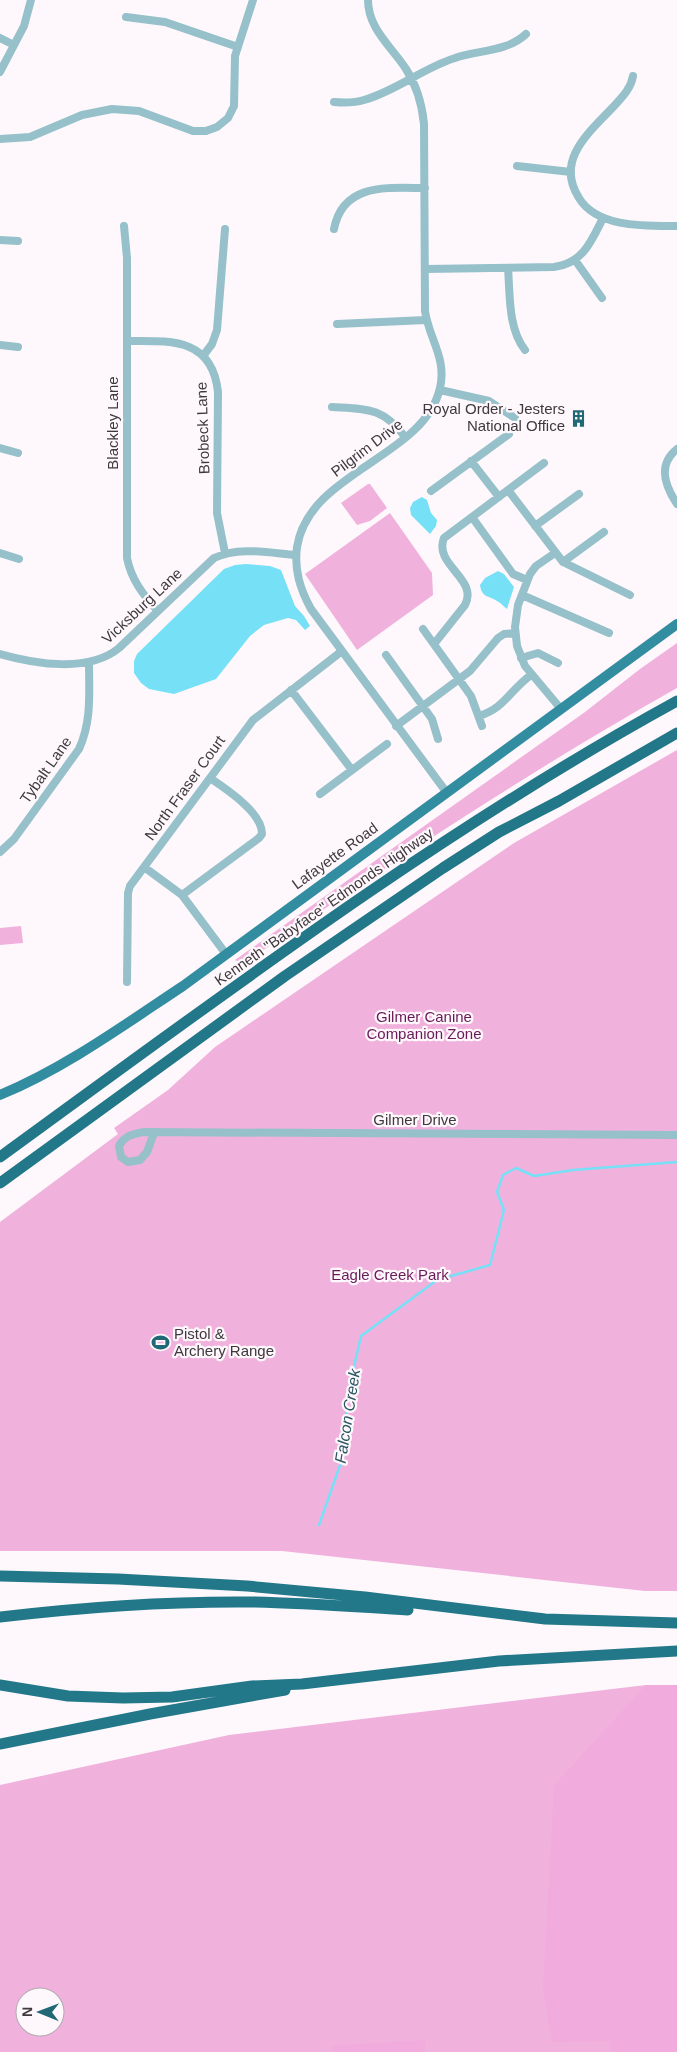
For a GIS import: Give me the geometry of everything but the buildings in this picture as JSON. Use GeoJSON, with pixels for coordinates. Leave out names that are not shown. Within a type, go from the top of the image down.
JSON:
{"type":"FeatureCollection","features":[{"type":"Feature","properties":{"kind":"highway","name":"Kenneth \"Babyface\" Edmonds Highway"},"geometry":{"type":"LineString","coordinates":[[0,1157],[353,902],[560,767],[677,701]]}},
{"type":"Feature","properties":{"kind":"highway"},"geometry":{"type":"LineString","coordinates":[[0,1184],[285,976],[442,868],[499,832],[559,801],[677,733]]}},
{"type":"Feature","properties":{"kind":"highway"},"geometry":{"type":"LineString","coordinates":[[0,1576],[118,1579],[247,1586],[365,1597],[546,1619],[677,1624]]}},
{"type":"Feature","properties":{"kind":"highway"},"geometry":{"type":"LineString","coordinates":[[0,1617],[120,1606],[237,1602],[502,1615]]}},
{"type":"Feature","properties":{"kind":"highway"},"geometry":{"type":"LineString","coordinates":[[0,1685],[68,1696],[172,1697],[252,1686],[302,1684],[499,1661],[677,1652]]}},
{"type":"Feature","properties":{"kind":"highway"},"geometry":{"type":"LineString","coordinates":[[0,1744],[150,1714],[278,1693],[302,1684]]}},
{"type":"Feature","properties":{"kind":"main road","name":"Lafayette Road"},"geometry":{"type":"LineString","coordinates":[[0,1095],[24,1085],[115,1031],[226,954],[677,624]]}},
{"type":"Feature","properties":{"kind":"street"},"geometry":{"type":"LineString","coordinates":[[0,72],[26,19],[31,0]]}},
{"type":"Feature","properties":{"kind":"street"},"geometry":{"type":"LineString","coordinates":[[0,138],[20,139],[36,135],[82,115],[112,109],[146,113],[190,131],[202,132],[211,129],[225,120],[234,106],[234,60],[253,0]]}},
{"type":"Feature","properties":{"kind":"street","name":"Pilgrim Drive"},"geometry":{"type":"LineString","coordinates":[[368,0],[369,12],[374,24],[411,78],[422,106],[424,124],[426,320],[440,357],[442,375],[440,390],[428,415],[417,428],[318,503],[304,524],[296,555],[297,573],[303,593],[311,609],[396,726],[447,792]]}},
{"type":"Feature","properties":{"kind":"street"},"geometry":{"type":"LineString","coordinates":[[126,17],[165,22],[238,47]]}},
{"type":"Feature","properties":{"kind":"street"},"geometry":{"type":"LineString","coordinates":[[334,102],[348,103],[368,99],[454,58],[511,44],[526,34]]}},
{"type":"Feature","properties":{"kind":"street"},"geometry":{"type":"LineString","coordinates":[[0,38],[14,45]]}},
{"type":"Feature","properties":{"kind":"street"},"geometry":{"type":"LineString","coordinates":[[633,76],[626,92],[577,147],[572,161],[572,182],[579,199],[590,212],[603,218],[642,225],[677,226]]}},
{"type":"Feature","properties":{"kind":"street"},"geometry":{"type":"LineString","coordinates":[[516,166],[571,172]]}},
{"type":"Feature","properties":{"kind":"street"},"geometry":{"type":"LineString","coordinates":[[334,229],[338,216],[344,207],[354,197],[366,191],[380,188],[425,188]]}},
{"type":"Feature","properties":{"kind":"street"},"geometry":{"type":"LineString","coordinates":[[425,269],[554,267],[575,260],[586,250],[603,218]]}},
{"type":"Feature","properties":{"kind":"street","name":"Blackley Lane"},"geometry":{"type":"LineString","coordinates":[[124,226],[127,258],[127,558],[139,589],[158,611]]}},
{"type":"Feature","properties":{"kind":"street"},"geometry":{"type":"LineString","coordinates":[[203,356],[214,341],[218,323],[225,228]]}},
{"type":"Feature","properties":{"kind":"street"},"geometry":{"type":"LineString","coordinates":[[0,240],[18,241]]}},
{"type":"Feature","properties":{"kind":"street"},"geometry":{"type":"LineString","coordinates":[[575,260],[602,298]]}},
{"type":"Feature","properties":{"kind":"street"},"geometry":{"type":"LineString","coordinates":[[508,268],[514,322],[519,342],[525,350]]}},
{"type":"Feature","properties":{"kind":"street"},"geometry":{"type":"LineString","coordinates":[[337,324],[426,320]]}},
{"type":"Feature","properties":{"kind":"street","name":"Brobeck Lane"},"geometry":{"type":"LineString","coordinates":[[127,341],[180,342],[203,356],[215,374],[218,392],[217,512],[225,553]]}},
{"type":"Feature","properties":{"kind":"street"},"geometry":{"type":"LineString","coordinates":[[0,345],[18,347]]}},
{"type":"Feature","properties":{"kind":"street"},"geometry":{"type":"LineString","coordinates":[[440,390],[489,401],[515,418]]}},
{"type":"Feature","properties":{"kind":"street"},"geometry":{"type":"LineString","coordinates":[[332,407],[362,408],[379,413],[391,421],[404,437]]}},
{"type":"Feature","properties":{"kind":"street"},"geometry":{"type":"LineString","coordinates":[[431,491],[509,434]]}},
{"type":"Feature","properties":{"kind":"street"},"geometry":{"type":"LineString","coordinates":[[0,448],[18,453]]}},
{"type":"Feature","properties":{"kind":"street"},"geometry":{"type":"LineString","coordinates":[[677,449],[667,460],[664,476],[665,483],[677,504]]}},
{"type":"Feature","properties":{"kind":"street"},"geometry":{"type":"LineString","coordinates":[[471,461],[499,497]]}},
{"type":"Feature","properties":{"kind":"street"},"geometry":{"type":"LineString","coordinates":[[434,644],[468,599],[466,586],[444,555],[442,544],[445,536],[544,463]]}},
{"type":"Feature","properties":{"kind":"street"},"geometry":{"type":"LineString","coordinates":[[508,490],[563,562],[630,595]]}},
{"type":"Feature","properties":{"kind":"street"},"geometry":{"type":"LineString","coordinates":[[535,526],[580,494]]}},
{"type":"Feature","properties":{"kind":"street"},"geometry":{"type":"LineString","coordinates":[[472,517],[513,574],[527,580]]}},
{"type":"Feature","properties":{"kind":"street"},"geometry":{"type":"LineString","coordinates":[[563,562],[604,532]]}},
{"type":"Feature","properties":{"kind":"street","name":"Vicksburg Lane"},"geometry":{"type":"LineString","coordinates":[[0,654],[30,662],[90,662],[112,654],[210,561],[225,553],[244,551],[296,555]]}},
{"type":"Feature","properties":{"kind":"street"},"geometry":{"type":"LineString","coordinates":[[0,552],[19,559]]}},
{"type":"Feature","properties":{"kind":"street"},"geometry":{"type":"LineString","coordinates":[[555,552],[532,569],[517,610],[515,633],[521,658],[531,675],[561,709]]}},
{"type":"Feature","properties":{"kind":"street"},"geometry":{"type":"LineString","coordinates":[[522,596],[609,633]]}},
{"type":"Feature","properties":{"kind":"street"},"geometry":{"type":"LineString","coordinates":[[423,629],[474,701],[482,726]]}},
{"type":"Feature","properties":{"kind":"street"},"geometry":{"type":"LineString","coordinates":[[396,726],[470,671],[498,638],[502,635],[515,633]]}},
{"type":"Feature","properties":{"kind":"street","name":"North Fraser Court"},"geometry":{"type":"LineString","coordinates":[[127,982],[128,893],[130,886],[253,720],[342,651]]}},
{"type":"Feature","properties":{"kind":"street"},"geometry":{"type":"LineString","coordinates":[[521,658],[538,653],[558,662]]}},
{"type":"Feature","properties":{"kind":"street"},"geometry":{"type":"LineString","coordinates":[[386,656],[432,718],[438,739]]}},
{"type":"Feature","properties":{"kind":"street","name":"Tybalt Lane"},"geometry":{"type":"LineString","coordinates":[[0,852],[14,839],[79,750],[86,733],[89,716],[90,662]]}},
{"type":"Feature","properties":{"kind":"street"},"geometry":{"type":"LineString","coordinates":[[479,716],[493,711],[500,706],[510,693],[531,675]]}},
{"type":"Feature","properties":{"kind":"street"},"geometry":{"type":"LineString","coordinates":[[291,690],[352,770]]}},
{"type":"Feature","properties":{"kind":"street"},"geometry":{"type":"LineString","coordinates":[[320,794],[387,744]]}},
{"type":"Feature","properties":{"kind":"street"},"geometry":{"type":"LineString","coordinates":[[182,895],[259,838],[262,833],[261,827],[247,806],[210,778]]}},
{"type":"Feature","properties":{"kind":"street"},"geometry":{"type":"LineString","coordinates":[[144,867],[182,895],[226,954]]}},
{"type":"Feature","properties":{"kind":"street","name":"Gilmer Drive"},"geometry":{"type":"LineString","coordinates":[[154,1133],[147,1152],[140,1160],[128,1162],[120,1154],[119,1146],[122,1139],[143,1132],[677,1135]]}},
{"type":"Feature","properties":{"kind":"green space"},"geometry":{"type":"Polygon","coordinates":[[[370,484],[387,508],[370,521],[357,525],[341,503],[370,484]]]}},
{"type":"Feature","properties":{"kind":"green space"},"geometry":{"type":"Polygon","coordinates":[[[390,513],[432,573],[433,595],[357,650],[305,574],[390,513]]]}},
{"type":"Feature","properties":{"kind":"green space"},"geometry":{"type":"Polygon","coordinates":[[[677,643],[677,688],[570,750],[465,816],[259,953],[241,963],[235,960],[585,712],[677,643]]]}},
{"type":"Feature","properties":{"kind":"green space","name":"Eagle Creek Park"},"geometry":{"type":"Polygon","coordinates":[[[677,750],[677,1591],[645,1591],[282,1551],[0,1551],[0,1222],[118,1134],[114,1128],[168,1090],[215,1047],[514,843],[677,750]]]}},
{"type":"Feature","properties":{"kind":"green space"},"geometry":{"type":"Polygon","coordinates":[[[21,926],[23,943],[0,945],[0,928],[21,926]]]}},
{"type":"Feature","properties":{"kind":"green space"},"geometry":{"type":"Polygon","coordinates":[[[646,1685],[677,1685],[677,2052],[0,2052],[0,1785],[229,1735],[646,1685]]]}},
{"type":"Feature","properties":{"kind":"shaded area"},"geometry":{"type":"Polygon","coordinates":[[[646,1685],[677,1685],[677,2052],[611,2052],[610,2041],[552,2042],[543,1989],[554,1785],[646,1685]]]}},
{"type":"Feature","properties":{"kind":"shaded area"},"geometry":{"type":"Polygon","coordinates":[[[425,2040],[425,2052],[332,2052],[332,2046],[425,2040]]]}},
{"type":"Feature","properties":{"kind":"water"},"geometry":{"type":"Polygon","coordinates":[[[422,497],[427,500],[431,513],[437,520],[436,526],[430,534],[411,515],[410,508],[413,502],[422,497]]]}},
{"type":"Feature","properties":{"kind":"water"},"geometry":{"type":"Polygon","coordinates":[[[246,564],[270,566],[281,570],[295,606],[310,626],[305,630],[296,620],[288,618],[264,625],[250,636],[216,679],[174,694],[149,689],[141,683],[134,673],[134,661],[137,654],[224,569],[246,564]]]}},
{"type":"Feature","properties":{"kind":"water"},"geometry":{"type":"Polygon","coordinates":[[[498,571],[504,574],[514,587],[507,609],[484,594],[480,585],[485,578],[498,571]]]}},
{"type":"Feature","properties":{"kind":"waterway","name":"Falcon Creek"},"geometry":{"type":"LineString","coordinates":[[319,1525],[344,1454],[347,1397],[361,1336],[437,1280],[490,1265],[504,1210],[497,1192],[503,1175],[516,1168],[534,1176],[573,1170],[677,1162]]}},
{"type":"Feature","properties":{"kind":"place","name":"Royal Order - Jesters National Office"},"geometry":{"type":"Point","coordinates":[579,418]}},
{"type":"Feature","properties":{"kind":"place","name":"Pistol & Archery Range"},"geometry":{"type":"Point","coordinates":[160,1343]}},
{"type":"Feature","properties":{"kind":"park label","name":"Gilmer Canine Companion Zone"},"geometry":{"type":"Point","coordinates":[424,1026]}}]}
